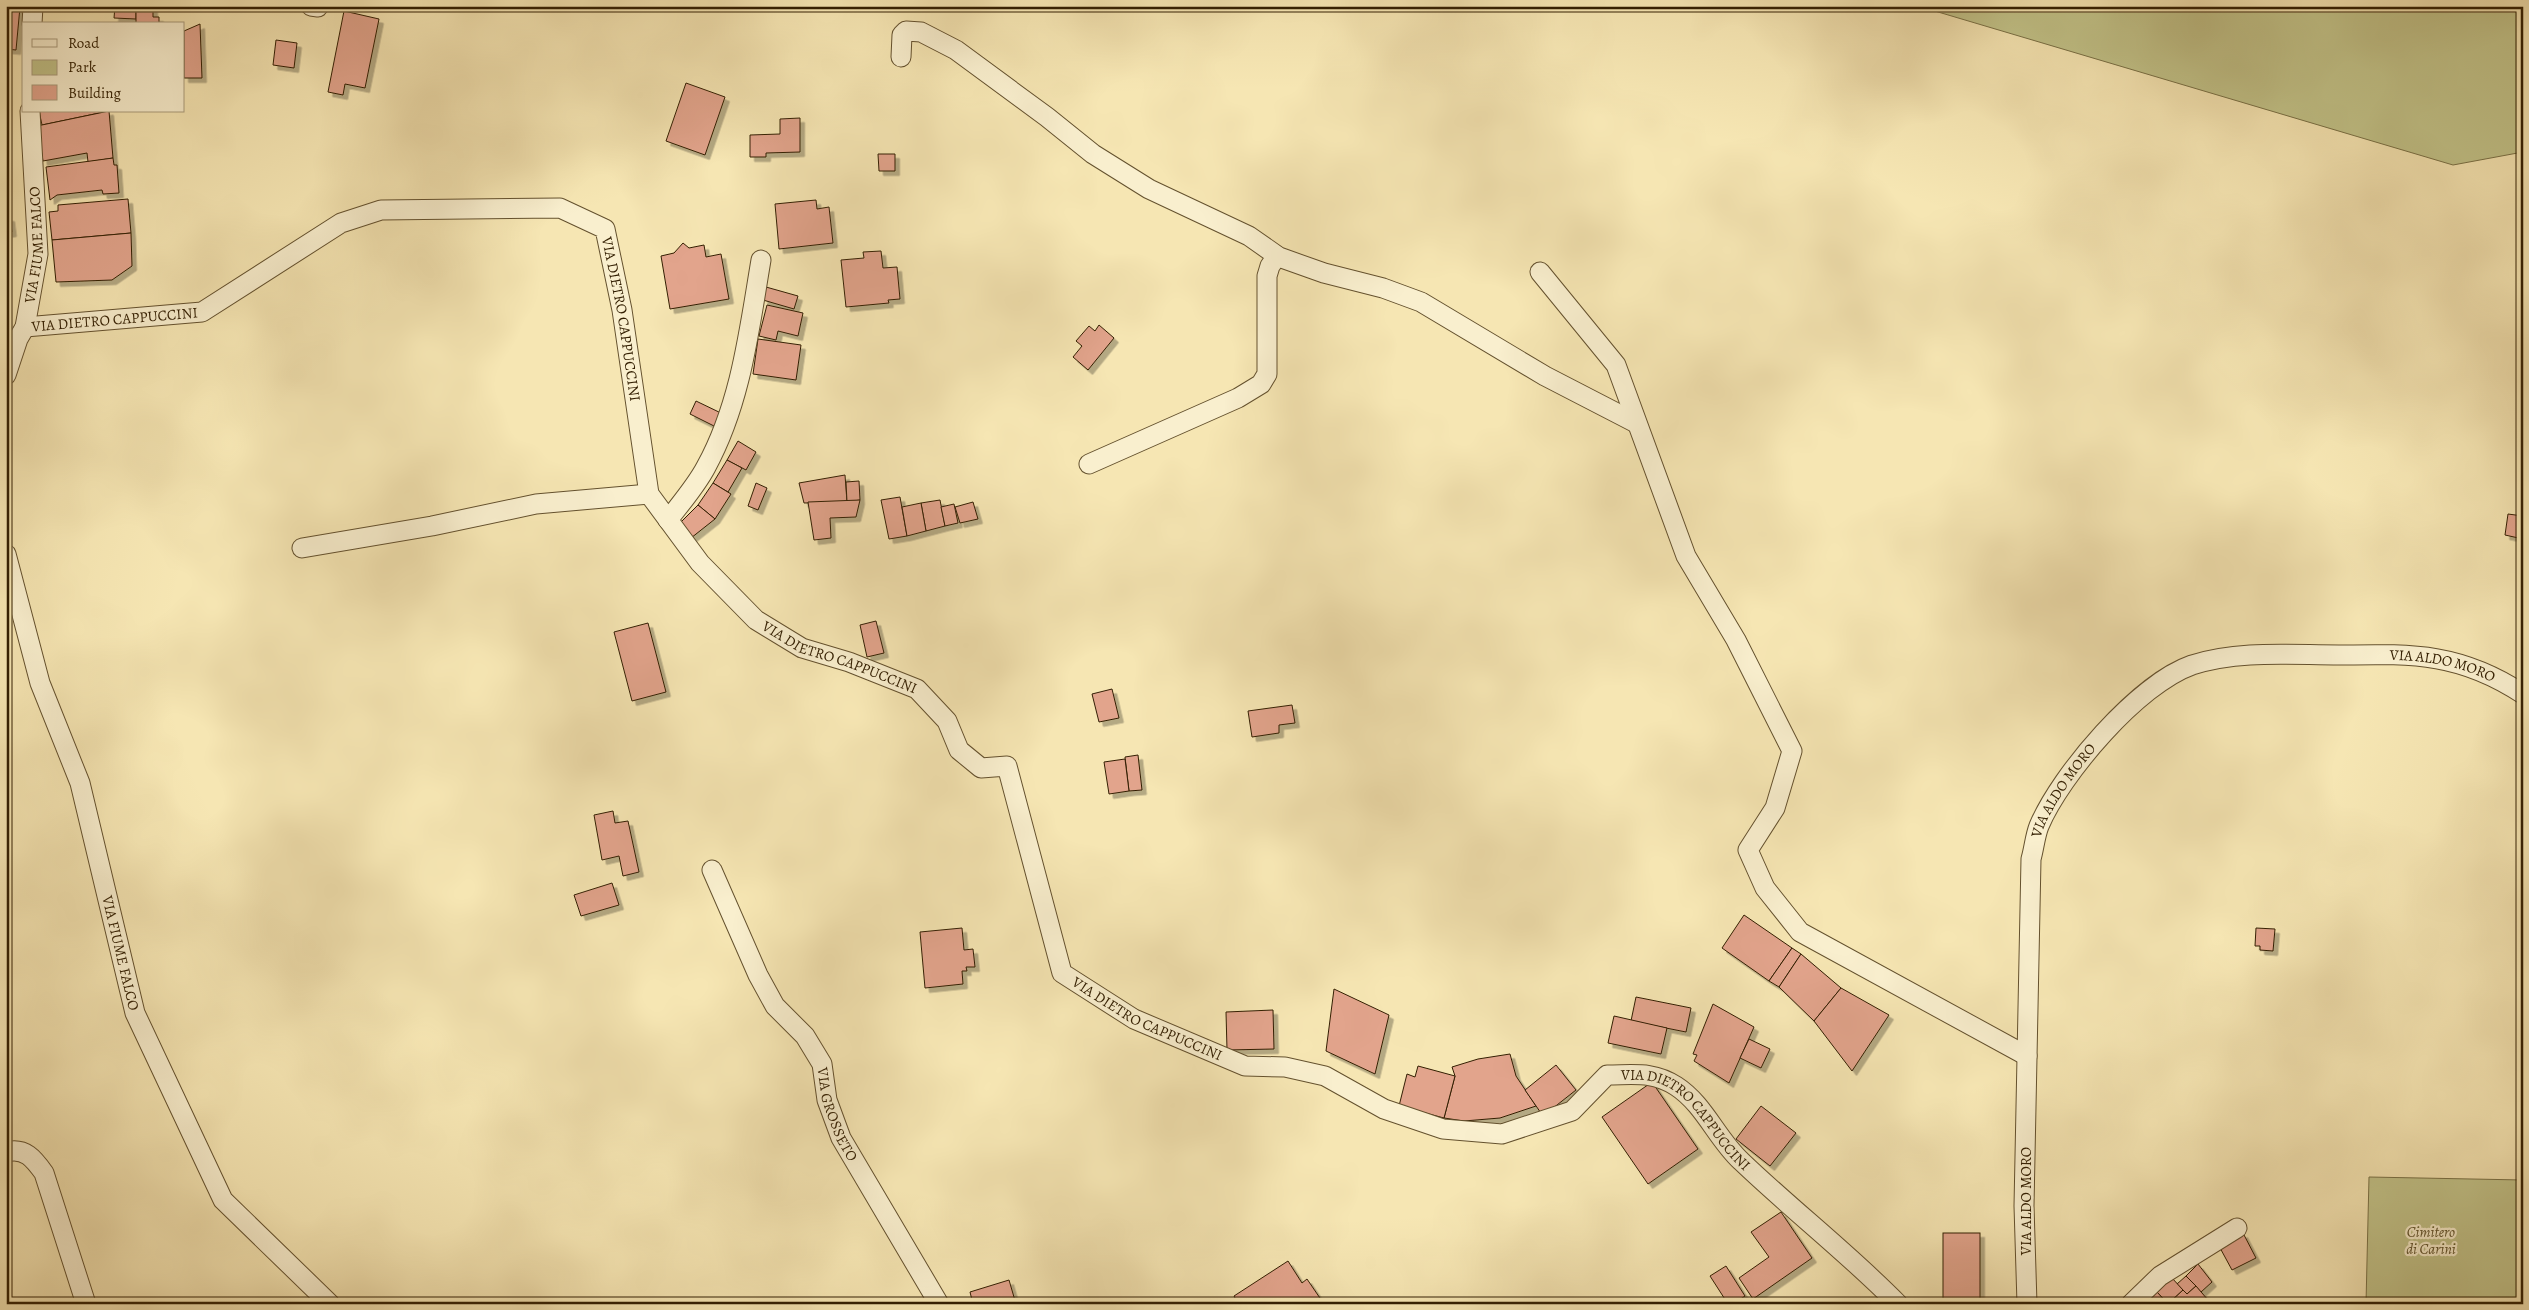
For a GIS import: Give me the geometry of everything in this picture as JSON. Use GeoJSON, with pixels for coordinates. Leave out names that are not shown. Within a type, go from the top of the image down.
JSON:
{"type":"FeatureCollection","features":[{"type":"Feature","properties":{"kind":"street"},"geometry":{"type":"LineString","coordinates":[[32,22],[33,6]]}},
{"type":"Feature","properties":{"kind":"street"},"geometry":{"type":"LineString","coordinates":[[901,57],[902,35],[906,30],[922,32],[956,50],[1047,116],[1093,154],[1149,189],[1249,236],[1277,256],[1324,273],[1384,288],[1421,302],[1545,376],[1636,423]]}},
{"type":"Feature","properties":{"kind":"street","name":"VIA FIUME FALCO"},"geometry":{"type":"LineString","coordinates":[[6,375],[24,327],[38,254],[30,112]]}},
{"type":"Feature","properties":{"kind":"street","name":"VIA DIETRO CAPPUCCINI"},"geometry":{"type":"LineString","coordinates":[[24,327],[202,312],[341,223],[381,210],[560,208],[605,229],[622,310],[649,494],[700,563],[756,620],[802,648],[849,662],[917,689],[947,721],[959,750],[981,768],[1008,766],[1062,973],[1134,1020],[1245,1066],[1285,1067],[1325,1076],[1384,1110],[1443,1129],[1502,1134],[1572,1111],[1607,1075],[1656,1075],[1678,1087],[1692,1101],[1739,1160],[1872,1277],[1898,1304]]}},
{"type":"Feature","properties":{"kind":"street"},"geometry":{"type":"LineString","coordinates":[[1088,464],[1238,398],[1261,384],[1267,374],[1267,276],[1270,266],[1277,256]]}},
{"type":"Feature","properties":{"kind":"street"},"geometry":{"type":"LineString","coordinates":[[668,520],[706,468],[725,427],[742,370],[761,260]]}},
{"type":"Feature","properties":{"kind":"street"},"geometry":{"type":"LineString","coordinates":[[1540,272],[1616,364],[1686,556],[1736,640],[1792,751],[1775,808],[1748,850],[1765,888],[1800,932],[2027,1056]]}},
{"type":"Feature","properties":{"kind":"street"},"geometry":{"type":"LineString","coordinates":[[302,548],[432,526],[536,504],[649,494]]}},
{"type":"Feature","properties":{"kind":"street","name":"VIA FIUME FALCO"},"geometry":{"type":"LineString","coordinates":[[6,554],[40,682],[80,783],[135,1012],[223,1200],[330,1304]]}},
{"type":"Feature","properties":{"kind":"street","name":"VIA ALDO MORO"},"geometry":{"type":"LineString","coordinates":[[2027,1304],[2024,1206],[2031,859],[2039,827],[2059,791],[2083,758],[2137,698],[2164,679],[2192,666],[2235,656],[2386,654],[2448,660],[2478,668],[2523,694]]}},
{"type":"Feature","properties":{"kind":"street","name":"VIA GROSSETO"},"geometry":{"type":"LineString","coordinates":[[712,870],[758,976],[775,1006],[805,1036],[822,1064],[827,1100],[841,1138],[939,1304]]}},
{"type":"Feature","properties":{"kind":"street"},"geometry":{"type":"LineString","coordinates":[[6,1152],[14,1150],[30,1155],[44,1173],[86,1304]]}},
{"type":"Feature","properties":{"kind":"street"},"geometry":{"type":"LineString","coordinates":[[2131,1304],[2160,1276],[2237,1228]]}},
{"type":"Feature","properties":{"kind":"green space"},"geometry":{"type":"Polygon","coordinates":[[[1928,6],[2523,6],[2523,152],[2453,165],[1928,9],[1928,6]]]}},
{"type":"Feature","properties":{"kind":"green space","name":"Cimitero di Carini"},"geometry":{"type":"Polygon","coordinates":[[[2369,1177],[2523,1180],[2523,1304],[2366,1304],[2369,1177]]]}},
{"type":"Feature","properties":{"kind":"building"},"geometry":{"type":"Polygon","coordinates":[[[6,6],[20,7],[16,50],[6,49],[6,6]]]}},
{"type":"Feature","properties":{"kind":"building"},"geometry":{"type":"Polygon","coordinates":[[[115,6],[136,6],[136,19],[114,18],[115,6]]]}},
{"type":"Feature","properties":{"kind":"building"},"geometry":{"type":"Polygon","coordinates":[[[136,6],[153,6],[153,17],[159,17],[159,22],[136,22],[136,6]]]}},
{"type":"Feature","properties":{"kind":"building"},"geometry":{"type":"Polygon","coordinates":[[[344,11],[379,19],[365,88],[345,84],[343,95],[328,92],[344,11]]]}},
{"type":"Feature","properties":{"kind":"building"},"geometry":{"type":"Polygon","coordinates":[[[200,24],[202,78],[185,78],[185,31],[200,24]]]}},
{"type":"Feature","properties":{"kind":"building"},"geometry":{"type":"Polygon","coordinates":[[[276,40],[297,43],[294,68],[273,65],[276,40]]]}},
{"type":"Feature","properties":{"kind":"building"},"geometry":{"type":"Polygon","coordinates":[[[686,83],[725,97],[705,155],[666,141],[686,83]]]}},
{"type":"Feature","properties":{"kind":"building"},"geometry":{"type":"Polygon","coordinates":[[[39,112],[104,112],[42,125],[39,112]]]}},
{"type":"Feature","properties":{"kind":"building"},"geometry":{"type":"Polygon","coordinates":[[[109,112],[113,158],[88,162],[87,153],[43,161],[37,126],[109,112]]]}},
{"type":"Feature","properties":{"kind":"building"},"geometry":{"type":"Polygon","coordinates":[[[800,118],[800,152],[766,153],[766,157],[750,157],[750,135],[780,134],[780,119],[800,118]]]}},
{"type":"Feature","properties":{"kind":"building"},"geometry":{"type":"Polygon","coordinates":[[[878,154],[895,154],[895,171],[879,171],[878,154]]]}},
{"type":"Feature","properties":{"kind":"building"},"geometry":{"type":"Polygon","coordinates":[[[113,158],[114,165],[117,165],[119,193],[103,194],[102,190],[57,195],[50,200],[46,167],[113,158]]]}},
{"type":"Feature","properties":{"kind":"building"},"geometry":{"type":"Polygon","coordinates":[[[128,199],[131,233],[52,240],[49,212],[58,211],[58,205],[128,199]]]}},
{"type":"Feature","properties":{"kind":"building"},"geometry":{"type":"Polygon","coordinates":[[[816,200],[817,209],[829,207],[833,243],[779,249],[775,204],[816,200]]]}},
{"type":"Feature","properties":{"kind":"building"},"geometry":{"type":"Polygon","coordinates":[[[6,217],[10,217],[12,232],[6,233],[6,217]]]}},
{"type":"Feature","properties":{"kind":"building"},"geometry":{"type":"Polygon","coordinates":[[[131,233],[132,266],[112,280],[56,282],[52,240],[131,233]]]}},
{"type":"Feature","properties":{"kind":"building"},"geometry":{"type":"Polygon","coordinates":[[[683,243],[689,248],[704,245],[706,257],[721,254],[729,299],[670,309],[661,256],[674,253],[683,243]]]}},
{"type":"Feature","properties":{"kind":"building"},"geometry":{"type":"Polygon","coordinates":[[[881,251],[883,268],[897,267],[900,299],[888,300],[889,303],[846,307],[841,260],[864,258],[863,252],[881,251]]]}},
{"type":"Feature","properties":{"kind":"building"},"geometry":{"type":"Polygon","coordinates":[[[766,287],[798,296],[794,309],[763,300],[766,287]]]}},
{"type":"Feature","properties":{"kind":"building"},"geometry":{"type":"Polygon","coordinates":[[[767,305],[803,313],[798,336],[778,331],[776,340],[759,336],[767,305]]]}},
{"type":"Feature","properties":{"kind":"building"},"geometry":{"type":"Polygon","coordinates":[[[1099,325],[1114,338],[1088,370],[1073,357],[1082,346],[1076,341],[1089,326],[1095,331],[1099,325]]]}},
{"type":"Feature","properties":{"kind":"building"},"geometry":{"type":"Polygon","coordinates":[[[758,339],[801,345],[796,380],[753,374],[758,339]]]}},
{"type":"Feature","properties":{"kind":"building"},"geometry":{"type":"Polygon","coordinates":[[[696,401],[723,414],[716,427],[690,414],[696,401]]]}},
{"type":"Feature","properties":{"kind":"building"},"geometry":{"type":"Polygon","coordinates":[[[738,441],[756,452],[746,470],[727,460],[738,441]]]}},
{"type":"Feature","properties":{"kind":"building"},"geometry":{"type":"Polygon","coordinates":[[[727,460],[742,468],[728,492],[713,483],[727,460]]]}},
{"type":"Feature","properties":{"kind":"building"},"geometry":{"type":"Polygon","coordinates":[[[845,475],[847,502],[804,503],[799,483],[845,475]]]}},
{"type":"Feature","properties":{"kind":"building"},"geometry":{"type":"Polygon","coordinates":[[[859,481],[860,500],[847,502],[846,482],[859,481]]]}},
{"type":"Feature","properties":{"kind":"building"},"geometry":{"type":"Polygon","coordinates":[[[713,483],[731,494],[715,519],[698,505],[713,483]]]}},
{"type":"Feature","properties":{"kind":"building"},"geometry":{"type":"Polygon","coordinates":[[[756,483],[767,488],[758,510],[748,506],[756,483]]]}},
{"type":"Feature","properties":{"kind":"building"},"geometry":{"type":"Polygon","coordinates":[[[900,497],[907,536],[889,539],[881,500],[900,497]]]}},
{"type":"Feature","properties":{"kind":"building"},"geometry":{"type":"Polygon","coordinates":[[[860,500],[856,517],[830,518],[831,538],[814,540],[808,502],[860,500]]]}},
{"type":"Feature","properties":{"kind":"building"},"geometry":{"type":"Polygon","coordinates":[[[940,500],[945,526],[926,531],[921,503],[940,500]]]}},
{"type":"Feature","properties":{"kind":"building"},"geometry":{"type":"Polygon","coordinates":[[[973,502],[978,519],[960,523],[955,507],[973,502]]]}},
{"type":"Feature","properties":{"kind":"building"},"geometry":{"type":"Polygon","coordinates":[[[921,503],[926,531],[907,536],[902,507],[921,503]]]}},
{"type":"Feature","properties":{"kind":"building"},"geometry":{"type":"Polygon","coordinates":[[[954,504],[958,523],[945,526],[941,507],[954,504]]]}},
{"type":"Feature","properties":{"kind":"building"},"geometry":{"type":"Polygon","coordinates":[[[698,505],[715,519],[691,538],[680,523],[698,505]]]}},
{"type":"Feature","properties":{"kind":"building"},"geometry":{"type":"Polygon","coordinates":[[[2508,514],[2523,516],[2523,539],[2505,535],[2508,514]]]}},
{"type":"Feature","properties":{"kind":"building"},"geometry":{"type":"Polygon","coordinates":[[[876,621],[884,653],[867,657],[860,625],[876,621]]]}},
{"type":"Feature","properties":{"kind":"building"},"geometry":{"type":"Polygon","coordinates":[[[648,623],[666,692],[632,701],[614,632],[648,623]]]}},
{"type":"Feature","properties":{"kind":"building"},"geometry":{"type":"Polygon","coordinates":[[[1112,689],[1119,718],[1099,722],[1092,694],[1112,689]]]}},
{"type":"Feature","properties":{"kind":"building"},"geometry":{"type":"Polygon","coordinates":[[[1292,705],[1295,723],[1279,725],[1279,733],[1252,737],[1248,711],[1292,705]]]}},
{"type":"Feature","properties":{"kind":"building"},"geometry":{"type":"Polygon","coordinates":[[[1138,755],[1142,790],[1129,791],[1125,757],[1138,755]]]}},
{"type":"Feature","properties":{"kind":"building"},"geometry":{"type":"Polygon","coordinates":[[[1125,759],[1129,791],[1109,794],[1104,762],[1125,759]]]}},
{"type":"Feature","properties":{"kind":"building"},"geometry":{"type":"Polygon","coordinates":[[[613,811],[615,823],[628,821],[639,872],[623,876],[619,856],[602,860],[594,815],[613,811]]]}},
{"type":"Feature","properties":{"kind":"building"},"geometry":{"type":"Polygon","coordinates":[[[612,883],[619,905],[581,916],[574,895],[612,883]]]}},
{"type":"Feature","properties":{"kind":"building"},"geometry":{"type":"Polygon","coordinates":[[[1744,915],[1792,948],[1769,981],[1722,948],[1744,915]]]}},
{"type":"Feature","properties":{"kind":"building"},"geometry":{"type":"Polygon","coordinates":[[[962,928],[964,950],[973,949],[975,967],[966,967],[967,971],[962,971],[963,984],[925,988],[920,932],[962,928]]]}},
{"type":"Feature","properties":{"kind":"building"},"geometry":{"type":"Polygon","coordinates":[[[2256,928],[2275,929],[2273,951],[2260,950],[2260,946],[2255,946],[2256,928]]]}},
{"type":"Feature","properties":{"kind":"building"},"geometry":{"type":"Polygon","coordinates":[[[1792,948],[1801,954],[1779,987],[1769,981],[1792,948]]]}},
{"type":"Feature","properties":{"kind":"building"},"geometry":{"type":"Polygon","coordinates":[[[1801,954],[1841,988],[1814,1021],[1779,987],[1801,954]]]}},
{"type":"Feature","properties":{"kind":"building"},"geometry":{"type":"Polygon","coordinates":[[[1841,988],[1889,1015],[1852,1071],[1814,1021],[1841,988]]]}},
{"type":"Feature","properties":{"kind":"building"},"geometry":{"type":"Polygon","coordinates":[[[1334,989],[1389,1015],[1375,1074],[1326,1051],[1334,989]]]}},
{"type":"Feature","properties":{"kind":"building"},"geometry":{"type":"Polygon","coordinates":[[[1636,997],[1691,1008],[1686,1032],[1631,1021],[1636,997]]]}},
{"type":"Feature","properties":{"kind":"building"},"geometry":{"type":"Polygon","coordinates":[[[1713,1004],[1754,1027],[1729,1083],[1694,1061],[1697,1055],[1693,1054],[1713,1004]]]}},
{"type":"Feature","properties":{"kind":"building"},"geometry":{"type":"Polygon","coordinates":[[[1273,1010],[1274,1049],[1227,1050],[1226,1012],[1273,1010]]]}},
{"type":"Feature","properties":{"kind":"building"},"geometry":{"type":"Polygon","coordinates":[[[1614,1016],[1667,1028],[1661,1054],[1608,1043],[1614,1016]]]}},
{"type":"Feature","properties":{"kind":"building"},"geometry":{"type":"Polygon","coordinates":[[[1749,1039],[1770,1049],[1761,1068],[1740,1058],[1749,1039]]]}},
{"type":"Feature","properties":{"kind":"building"},"geometry":{"type":"Polygon","coordinates":[[[1510,1054],[1516,1076],[1536,1106],[1500,1118],[1464,1121],[1444,1118],[1455,1076],[1452,1067],[1478,1059],[1510,1054]]]}},
{"type":"Feature","properties":{"kind":"building"},"geometry":{"type":"Polygon","coordinates":[[[1556,1065],[1576,1090],[1543,1116],[1525,1090],[1556,1065]]]}},
{"type":"Feature","properties":{"kind":"building"},"geometry":{"type":"Polygon","coordinates":[[[1418,1066],[1455,1076],[1444,1118],[1399,1106],[1407,1074],[1415,1077],[1418,1066]]]}},
{"type":"Feature","properties":{"kind":"building"},"geometry":{"type":"Polygon","coordinates":[[[1652,1082],[1698,1149],[1648,1184],[1602,1117],[1652,1082]]]}},
{"type":"Feature","properties":{"kind":"building"},"geometry":{"type":"Polygon","coordinates":[[[1761,1106],[1796,1133],[1770,1166],[1736,1139],[1761,1106]]]}},
{"type":"Feature","properties":{"kind":"building"},"geometry":{"type":"Polygon","coordinates":[[[1781,1212],[1812,1258],[1753,1299],[1739,1278],[1769,1257],[1751,1232],[1781,1212]]]}},
{"type":"Feature","properties":{"kind":"building"},"geometry":{"type":"Polygon","coordinates":[[[1943,1233],[1980,1233],[1980,1304],[1943,1304],[1943,1233]]]}},
{"type":"Feature","properties":{"kind":"building"},"geometry":{"type":"Polygon","coordinates":[[[2243,1233],[2256,1258],[2232,1270],[2219,1246],[2243,1233]]]}},
{"type":"Feature","properties":{"kind":"building"},"geometry":{"type":"Polygon","coordinates":[[[1288,1261],[1302,1283],[1307,1279],[1324,1304],[1238,1304],[1234,1296],[1288,1261]]]}},
{"type":"Feature","properties":{"kind":"building"},"geometry":{"type":"Polygon","coordinates":[[[2198,1264],[2212,1282],[2201,1292],[2186,1276],[2198,1264]]]}},
{"type":"Feature","properties":{"kind":"building"},"geometry":{"type":"Polygon","coordinates":[[[1726,1266],[1745,1296],[1733,1304],[1728,1304],[1710,1276],[1726,1266]]]}},
{"type":"Feature","properties":{"kind":"building"},"geometry":{"type":"Polygon","coordinates":[[[2186,1276],[2196,1286],[2187,1294],[2177,1284],[2186,1276]]]}},
{"type":"Feature","properties":{"kind":"building"},"geometry":{"type":"Polygon","coordinates":[[[2172,1278],[2183,1290],[2168,1304],[2157,1292],[2172,1278]]]}},
{"type":"Feature","properties":{"kind":"building"},"geometry":{"type":"Polygon","coordinates":[[[1009,1280],[1016,1304],[973,1304],[970,1292],[1009,1280]]]}},
{"type":"Feature","properties":{"kind":"building"},"geometry":{"type":"Polygon","coordinates":[[[2196,1286],[2208,1300],[2203,1304],[2168,1304],[2183,1290],[2187,1294],[2196,1286]]]}},
{"type":"Feature","properties":{"kind":"building"},"geometry":{"type":"Polygon","coordinates":[[[2157,1292],[2168,1304],[2145,1304],[2157,1292]]]}}]}
